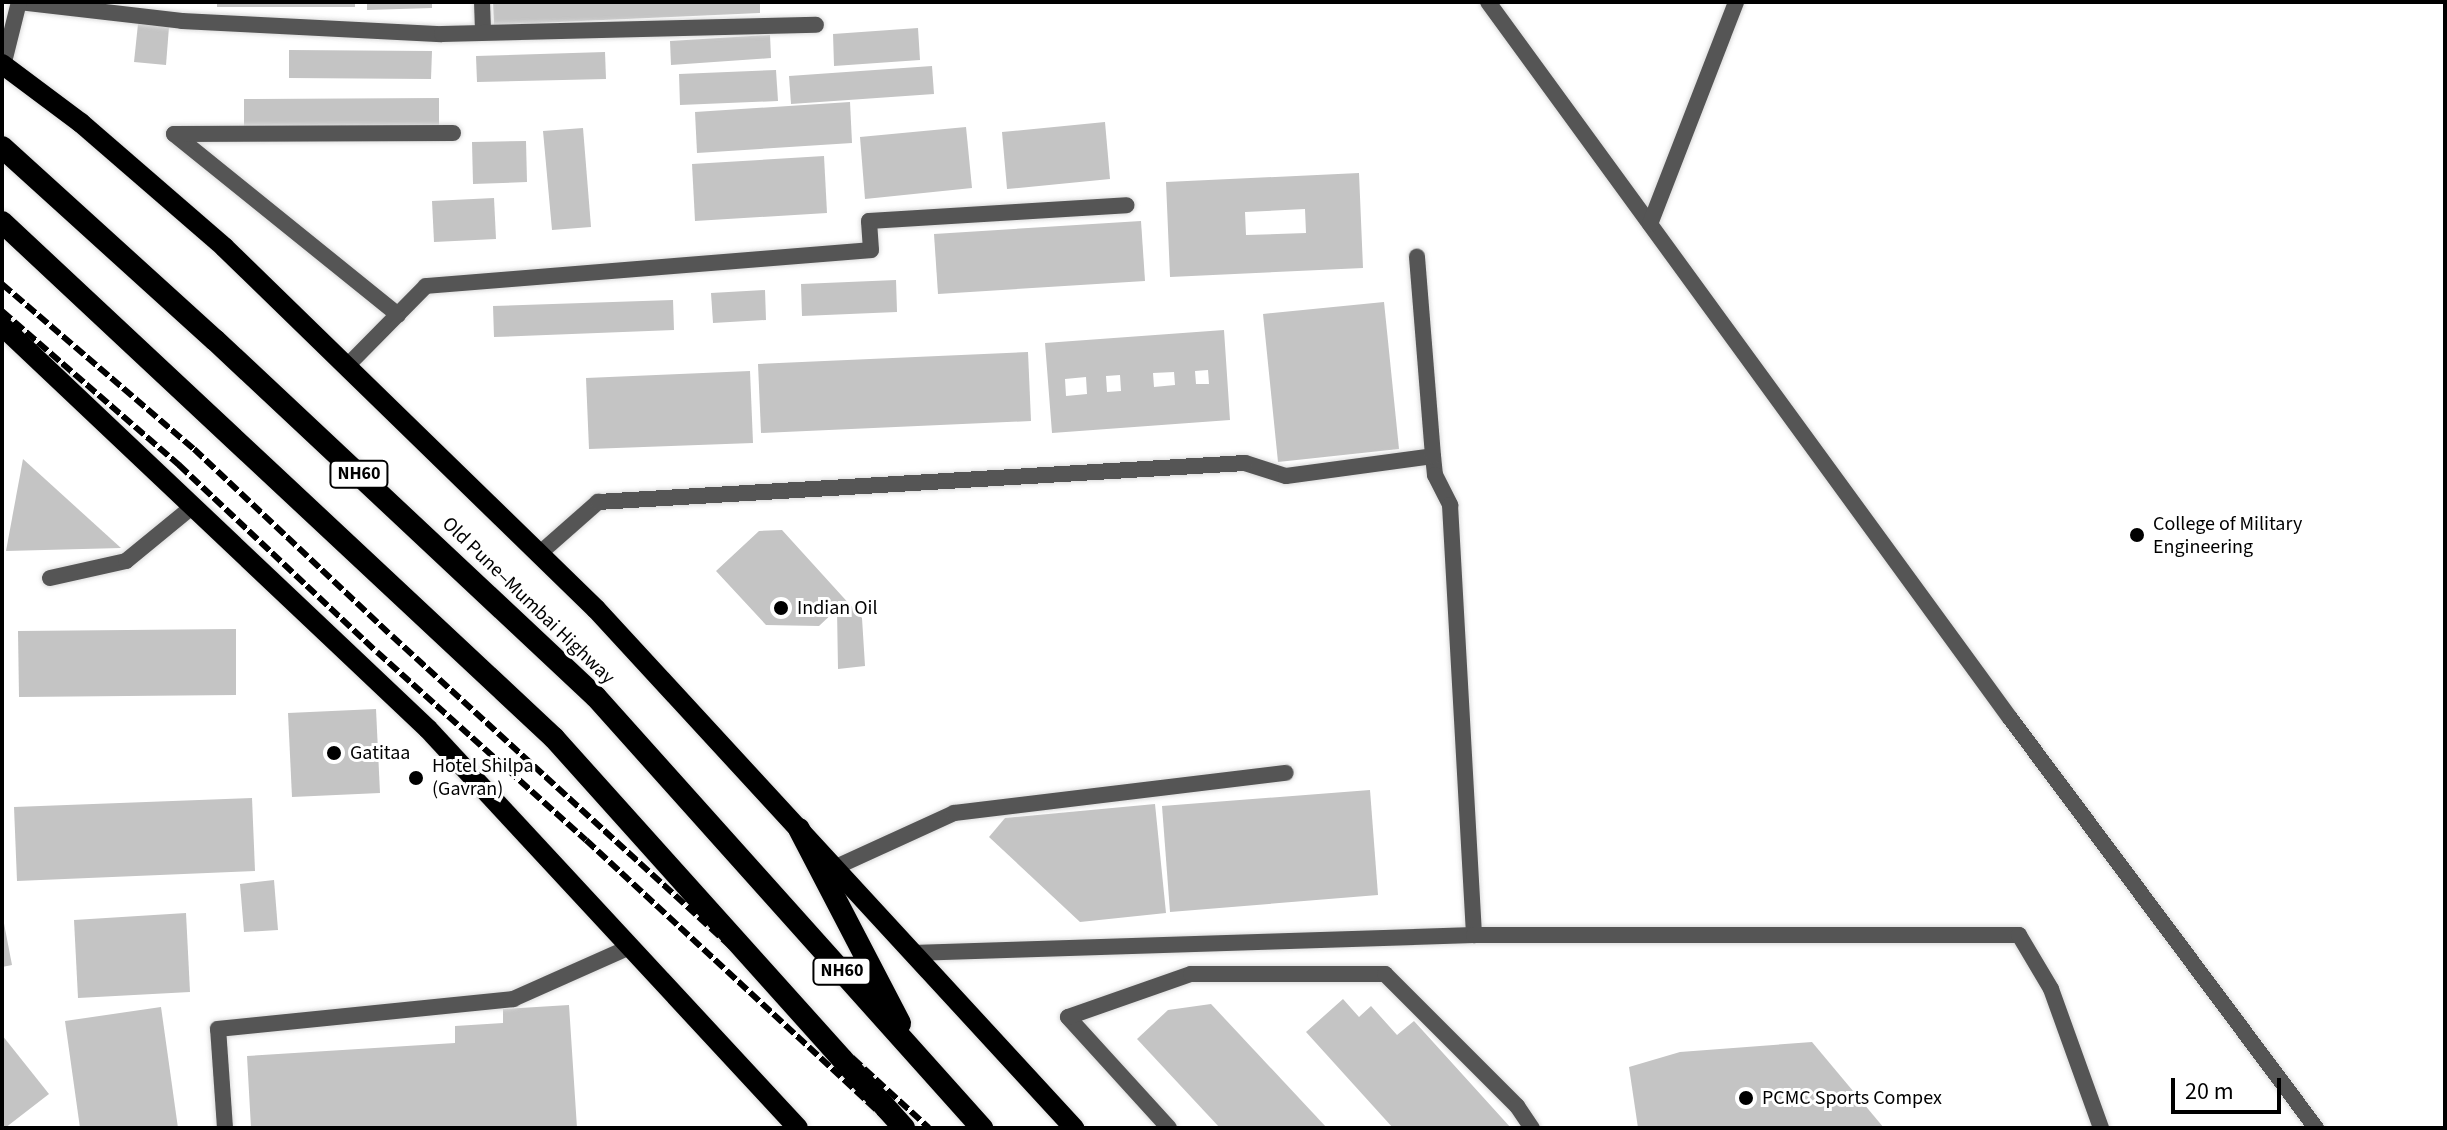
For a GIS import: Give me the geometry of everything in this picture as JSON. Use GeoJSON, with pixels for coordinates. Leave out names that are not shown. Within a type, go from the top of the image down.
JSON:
{"type":"FeatureCollection","features":[{"type":"Feature","properties":{"kind":"highway","name":"Old Pune–Mumbai Highway"},"geometry":{"type":"LineString","coordinates":[[2,147],[226,351],[596,697],[982,1128]]}},
{"type":"Feature","properties":{"kind":"highway","name":"NH60"},"geometry":{"type":"LineString","coordinates":[[2,222],[554,738],[904,1128]]}},
{"type":"Feature","properties":{"kind":"highway"},"geometry":{"type":"LineString","coordinates":[[799,829],[916,1053]]}},
{"type":"Feature","properties":{"kind":"main road"},"geometry":{"type":"LineString","coordinates":[[3,67],[81,123],[224,247],[596,609],[1074,1128]]}},
{"type":"Feature","properties":{"kind":"main road"},"geometry":{"type":"LineString","coordinates":[[2,326],[428,729],[798,1128]]}},
{"type":"Feature","properties":{"kind":"street"},"geometry":{"type":"LineString","coordinates":[[3,67],[19,2],[182,21],[442,34],[816,25]]}},
{"type":"Feature","properties":{"kind":"street"},"geometry":{"type":"LineString","coordinates":[[482,2],[483,32]]}},
{"type":"Feature","properties":{"kind":"street"},"geometry":{"type":"LineString","coordinates":[[1488,2],[2010,718],[2316,1128]]}},
{"type":"Feature","properties":{"kind":"street"},"geometry":{"type":"LineString","coordinates":[[1650,224],[1736,2]]}},
{"type":"Feature","properties":{"kind":"street"},"geometry":{"type":"LineString","coordinates":[[398,315],[174,134],[453,133]]}},
{"type":"Feature","properties":{"kind":"street"},"geometry":{"type":"LineString","coordinates":[[347,366],[426,286],[871,250],[869,221],[1127,205]]}},
{"type":"Feature","properties":{"kind":"street"},"geometry":{"type":"LineString","coordinates":[[1417,257],[1435,475],[1450,505],[1474,935]]}},
{"type":"Feature","properties":{"kind":"street"},"geometry":{"type":"LineString","coordinates":[[539,554],[598,502],[1245,463],[1286,476],[1433,456]]}},
{"type":"Feature","properties":{"kind":"street"},"geometry":{"type":"LineString","coordinates":[[50,578],[126,561],[192,507]]}},
{"type":"Feature","properties":{"kind":"street"},"geometry":{"type":"LineString","coordinates":[[834,868],[954,813],[1286,773]]}},
{"type":"Feature","properties":{"kind":"street"},"geometry":{"type":"LineString","coordinates":[[912,953],[1474,935],[2019,935],[2051,989],[2101,1128]]}},
{"type":"Feature","properties":{"kind":"street"},"geometry":{"type":"LineString","coordinates":[[225,1128],[218,1029],[513,999],[630,947]]}},
{"type":"Feature","properties":{"kind":"street"},"geometry":{"type":"LineString","coordinates":[[1169,1128],[1068,1017],[1191,974],[1385,974],[1517,1106],[1532,1128]]}},
{"type":"Feature","properties":{"kind":"building"},"geometry":{"type":"Polygon","coordinates":[[[217,2],[355,2],[355,7],[217,7],[217,2]]]}},
{"type":"Feature","properties":{"kind":"building"},"geometry":{"type":"Polygon","coordinates":[[[367,2],[432,2],[432,8],[367,10],[367,2]]]}},
{"type":"Feature","properties":{"kind":"building"},"geometry":{"type":"Polygon","coordinates":[[[493,2],[760,2],[760,13],[494,25],[493,2]]]}},
{"type":"Feature","properties":{"kind":"building"},"geometry":{"type":"Polygon","coordinates":[[[138,24],[169,27],[166,65],[134,62],[138,24]]]}},
{"type":"Feature","properties":{"kind":"building"},"geometry":{"type":"Polygon","coordinates":[[[918,28],[920,60],[834,66],[833,34],[918,28]]]}},
{"type":"Feature","properties":{"kind":"building"},"geometry":{"type":"Polygon","coordinates":[[[770,35],[771,58],[671,65],[670,41],[770,35]]]}},
{"type":"Feature","properties":{"kind":"building"},"geometry":{"type":"Polygon","coordinates":[[[289,50],[432,51],[431,79],[289,78],[289,50]]]}},
{"type":"Feature","properties":{"kind":"building"},"geometry":{"type":"Polygon","coordinates":[[[605,52],[606,79],[477,82],[476,56],[605,52]]]}},
{"type":"Feature","properties":{"kind":"building"},"geometry":{"type":"Polygon","coordinates":[[[932,66],[934,94],[791,104],[789,76],[932,66]]]}},
{"type":"Feature","properties":{"kind":"building"},"geometry":{"type":"Polygon","coordinates":[[[776,70],[778,101],[680,105],[679,74],[776,70]]]}},
{"type":"Feature","properties":{"kind":"building"},"geometry":{"type":"Polygon","coordinates":[[[439,98],[439,128],[244,129],[244,99],[439,98]]]}},
{"type":"Feature","properties":{"kind":"building"},"geometry":{"type":"Polygon","coordinates":[[[850,102],[852,143],[697,153],[695,112],[850,102]]]}},
{"type":"Feature","properties":{"kind":"building"},"geometry":{"type":"Polygon","coordinates":[[[1105,122],[1110,179],[1007,189],[1002,132],[1105,122]]]}},
{"type":"Feature","properties":{"kind":"building"},"geometry":{"type":"Polygon","coordinates":[[[966,127],[972,188],[865,199],[860,137],[966,127]]]}},
{"type":"Feature","properties":{"kind":"building"},"geometry":{"type":"Polygon","coordinates":[[[583,128],[591,227],[552,230],[543,131],[583,128]]]}},
{"type":"Feature","properties":{"kind":"building"},"geometry":{"type":"Polygon","coordinates":[[[526,141],[527,182],[473,184],[472,142],[526,141]]]}},
{"type":"Feature","properties":{"kind":"building"},"geometry":{"type":"Polygon","coordinates":[[[824,156],[827,213],[695,221],[692,164],[824,156]]]}},
{"type":"Feature","properties":{"kind":"building"},"geometry":{"type":"Polygon","coordinates":[[[1359,173],[1363,268],[1170,277],[1166,182],[1359,173]],[[1305,209],[1245,212],[1246,235],[1306,233],[1305,209]]]}},
{"type":"Feature","properties":{"kind":"building"},"geometry":{"type":"Polygon","coordinates":[[[494,198],[496,239],[434,242],[432,201],[494,198]]]}},
{"type":"Feature","properties":{"kind":"building"},"geometry":{"type":"Polygon","coordinates":[[[1141,221],[1145,281],[938,294],[934,234],[1141,221]]]}},
{"type":"Feature","properties":{"kind":"building"},"geometry":{"type":"Polygon","coordinates":[[[896,280],[897,312],[802,316],[801,284],[896,280]]]}},
{"type":"Feature","properties":{"kind":"building"},"geometry":{"type":"Polygon","coordinates":[[[765,290],[766,320],[713,323],[711,293],[765,290]]]}},
{"type":"Feature","properties":{"kind":"building"},"geometry":{"type":"Polygon","coordinates":[[[673,300],[674,330],[494,337],[493,306],[673,300]]]}},
{"type":"Feature","properties":{"kind":"building"},"geometry":{"type":"Polygon","coordinates":[[[1384,302],[1399,449],[1278,462],[1263,314],[1384,302]]]}},
{"type":"Feature","properties":{"kind":"building"},"geometry":{"type":"Polygon","coordinates":[[[1224,330],[1230,420],[1052,433],[1045,343],[1224,330]],[[1208,370],[1195,371],[1196,384],[1209,384],[1208,370]],[[1174,372],[1153,373],[1154,387],[1175,385],[1174,372]],[[1120,375],[1106,376],[1107,392],[1121,391],[1120,375]],[[1086,377],[1065,379],[1066,396],[1087,394],[1086,377]]]}},
{"type":"Feature","properties":{"kind":"building"},"geometry":{"type":"Polygon","coordinates":[[[1028,352],[1031,421],[761,433],[758,364],[1028,352]]]}},
{"type":"Feature","properties":{"kind":"building"},"geometry":{"type":"Polygon","coordinates":[[[750,371],[753,443],[589,449],[586,378],[750,371]]]}},
{"type":"Feature","properties":{"kind":"building"},"geometry":{"type":"Polygon","coordinates":[[[23,459],[121,548],[6,551],[23,459]]]}},
{"type":"Feature","properties":{"kind":"building"},"geometry":{"type":"Polygon","coordinates":[[[782,530],[862,618],[865,666],[838,669],[837,609],[819,626],[766,625],[716,571],[759,531],[782,530]]]}},
{"type":"Feature","properties":{"kind":"building"},"geometry":{"type":"Polygon","coordinates":[[[236,629],[236,695],[19,697],[18,631],[236,629]]]}},
{"type":"Feature","properties":{"kind":"building","name":"Gatitaa"},"geometry":{"type":"Polygon","coordinates":[[[376,709],[380,793],[292,797],[288,713],[376,709]]]}},
{"type":"Feature","properties":{"kind":"building"},"geometry":{"type":"Polygon","coordinates":[[[1370,790],[1378,895],[1170,912],[1162,806],[1370,790]]]}},
{"type":"Feature","properties":{"kind":"building"},"geometry":{"type":"Polygon","coordinates":[[[252,798],[255,871],[17,881],[14,807],[252,798]]]}},
{"type":"Feature","properties":{"kind":"building"},"geometry":{"type":"Polygon","coordinates":[[[1155,804],[1166,913],[1080,922],[989,837],[1005,818],[1155,804]]]}},
{"type":"Feature","properties":{"kind":"building"},"geometry":{"type":"Polygon","coordinates":[[[274,880],[278,930],[244,932],[240,884],[274,880]]]}},
{"type":"Feature","properties":{"kind":"building"},"geometry":{"type":"Polygon","coordinates":[[[2,913],[12,965],[2,967],[2,913]]]}},
{"type":"Feature","properties":{"kind":"building"},"geometry":{"type":"Polygon","coordinates":[[[186,913],[190,992],[78,998],[74,920],[186,913]]]}},
{"type":"Feature","properties":{"kind":"building"},"geometry":{"type":"Polygon","coordinates":[[[1343,999],[1359,1017],[1371,1006],[1397,1035],[1414,1021],[1511,1128],[1393,1128],[1306,1032],[1343,999]]]}},
{"type":"Feature","properties":{"kind":"building"},"geometry":{"type":"Polygon","coordinates":[[[1211,1004],[1327,1128],[1220,1128],[1137,1039],[1168,1010],[1211,1004]]]}},
{"type":"Feature","properties":{"kind":"building"},"geometry":{"type":"Polygon","coordinates":[[[569,1005],[577,1128],[251,1128],[247,1056],[455,1043],[455,1026],[503,1023],[503,1009],[569,1005]]]}},
{"type":"Feature","properties":{"kind":"building"},"geometry":{"type":"Polygon","coordinates":[[[161,1007],[178,1128],[80,1128],[65,1021],[161,1007]]]}},
{"type":"Feature","properties":{"kind":"building"},"geometry":{"type":"Polygon","coordinates":[[[2,1035],[49,1094],[5,1128],[2,1128],[2,1035]]]}},
{"type":"Feature","properties":{"kind":"building","name":"PCMC Sports Compex"},"geometry":{"type":"Polygon","coordinates":[[[1812,1042],[1884,1128],[1638,1128],[1629,1067],[1680,1052],[1812,1042]]]}},
{"type":"Feature","properties":{"kind":"railway"},"geometry":{"type":"LineString","coordinates":[[2,284],[194,449],[392,636],[929,1128]]}},
{"type":"Feature","properties":{"kind":"railway"},"geometry":{"type":"LineString","coordinates":[[2,311],[179,465],[377,652],[586,840],[896,1128]]}},
{"type":"Feature","properties":{"kind":"place","name":"College of Military Engineering"},"geometry":{"type":"Point","coordinates":[2137,535]}},
{"type":"Feature","properties":{"kind":"place","name":"Indian Oil"},"geometry":{"type":"Point","coordinates":[781,608]}},
{"type":"Feature","properties":{"kind":"place","name":"Gatitaa"},"geometry":{"type":"Point","coordinates":[334,753]}},
{"type":"Feature","properties":{"kind":"place","name":"Hotel Shilpa (Gavran)"},"geometry":{"type":"Point","coordinates":[416,778]}},
{"type":"Feature","properties":{"kind":"place","name":"PCMC Sports Compex"},"geometry":{"type":"Point","coordinates":[1746,1098]}}]}
